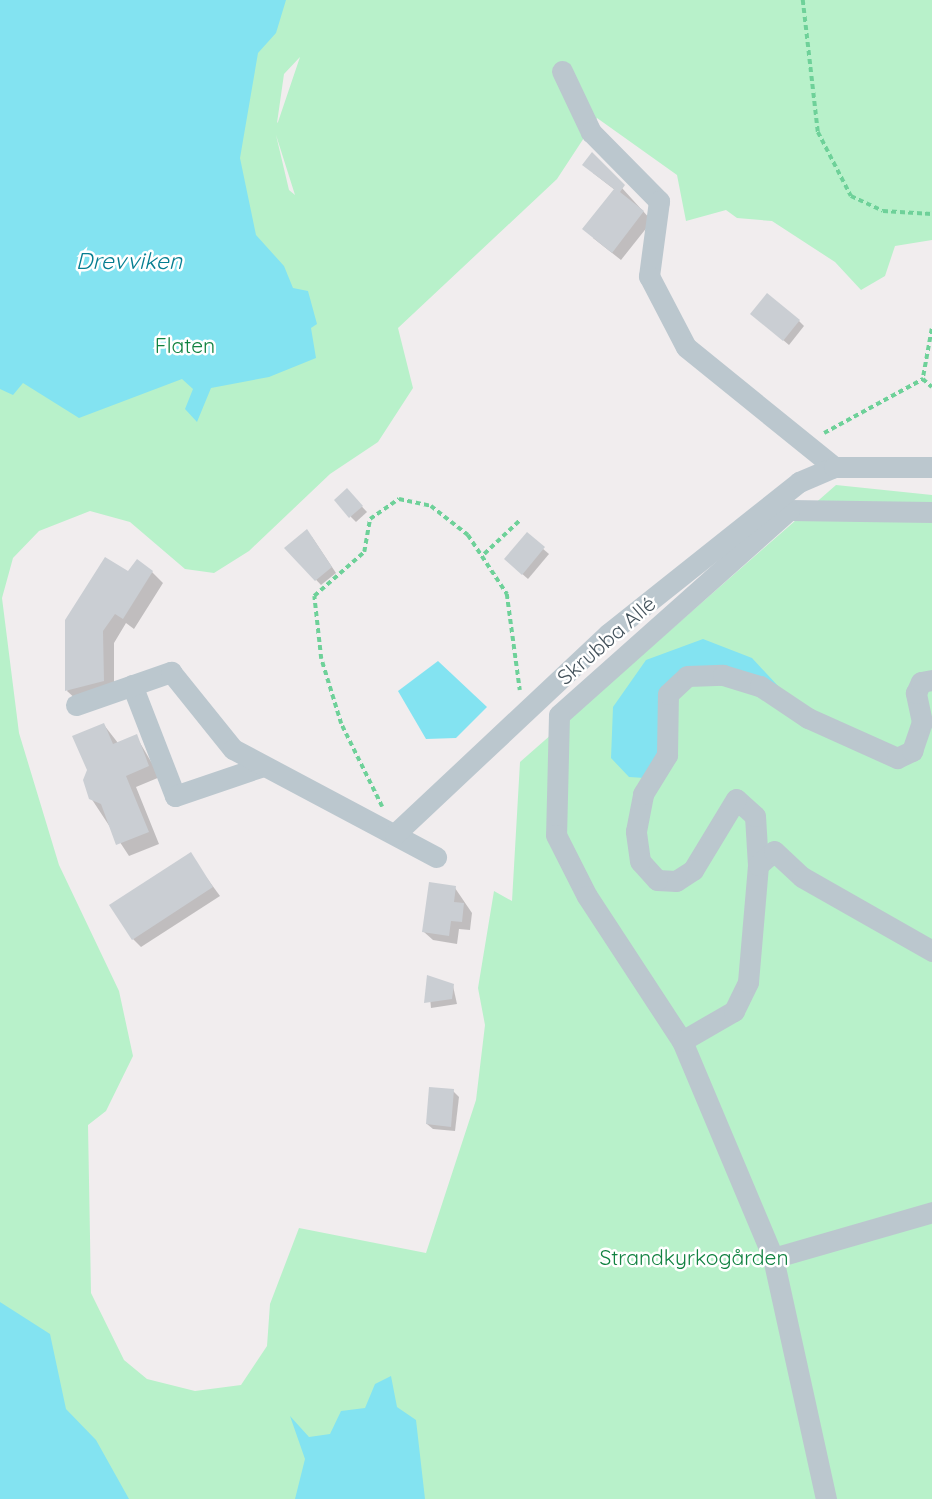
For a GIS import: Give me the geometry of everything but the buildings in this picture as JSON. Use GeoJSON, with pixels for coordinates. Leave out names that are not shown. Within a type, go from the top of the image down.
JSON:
{"type":"FeatureCollection","features":[{"type":"Feature","properties":{"kind":"street"},"geometry":{"type":"LineString","coordinates":[[562,71],[592,132],[659,201],[649,276],[686,347],[809,443],[834,467]]}},
{"type":"Feature","properties":{"kind":"street","name":"Skrubba Allé"},"geometry":{"type":"LineString","coordinates":[[395,834],[608,634],[799,482],[834,467],[932,467]]}},
{"type":"Feature","properties":{"kind":"street"},"geometry":{"type":"LineString","coordinates":[[826,1499],[773,1258],[682,1041],[587,896],[556,835],[559,715],[789,510],[932,512]]}},
{"type":"Feature","properties":{"kind":"street"},"geometry":{"type":"LineString","coordinates":[[76,705],[171,672],[233,749],[260,767],[395,834],[436,858]]}},
{"type":"Feature","properties":{"kind":"street"},"geometry":{"type":"LineString","coordinates":[[682,1041],[734,1012],[748,982],[758,865],[755,816],[736,799],[693,870],[677,881],[657,880],[640,861],[636,831],[643,794],[667,755],[668,694],[687,677],[723,675],[760,685],[808,718],[897,758],[912,751],[922,722],[916,693],[921,682],[932,680]]}},
{"type":"Feature","properties":{"kind":"street"},"geometry":{"type":"LineString","coordinates":[[132,685],[175,796],[260,767]]}},
{"type":"Feature","properties":{"kind":"street"},"geometry":{"type":"LineString","coordinates":[[758,865],[774,850],[802,877],[932,951]]}},
{"type":"Feature","properties":{"kind":"street"},"geometry":{"type":"LineString","coordinates":[[773,1258],[932,1212]]}},
{"type":"Feature","properties":{"kind":"path"},"geometry":{"type":"LineString","coordinates":[[803,0],[818,132],[851,196],[883,211],[932,214]]}},
{"type":"Feature","properties":{"kind":"path"},"geometry":{"type":"LineString","coordinates":[[923,379],[932,329]]}},
{"type":"Feature","properties":{"kind":"path"},"geometry":{"type":"LineString","coordinates":[[809,443],[871,402],[923,379]]}},
{"type":"Feature","properties":{"kind":"path"},"geometry":{"type":"LineString","coordinates":[[923,379],[932,387]]}},
{"type":"Feature","properties":{"kind":"path"},"geometry":{"type":"LineString","coordinates":[[395,834],[341,724],[321,659],[314,596],[364,552],[370,519],[399,499],[431,506],[484,554],[507,594],[523,714]]}},
{"type":"Feature","properties":{"kind":"path"},"geometry":{"type":"LineString","coordinates":[[484,554],[519,521]]}},
{"type":"Feature","properties":{"kind":"green space"},"geometry":{"type":"Polygon","coordinates":[[[0,0],[932,0],[932,240],[895,246],[885,276],[861,290],[835,262],[772,221],[737,218],[726,210],[686,221],[677,175],[597,118],[557,179],[398,328],[413,388],[378,442],[330,474],[249,551],[214,573],[185,569],[130,522],[90,511],[39,531],[13,558],[2,598],[19,733],[59,865],[119,991],[133,1056],[106,1111],[88,1125],[91,1293],[124,1360],[147,1379],[195,1391],[241,1385],[267,1346],[270,1304],[299,1228],[426,1253],[476,1100],[485,1025],[478,988],[494,891],[512,901],[520,762],[836,485],[932,495],[932,1499],[0,1499],[0,0]],[[300,57],[284,74],[277,123],[278,122],[300,57]],[[276,135],[289,190],[295,195],[276,135]]]}},
{"type":"Feature","properties":{"kind":"water","name":"Drevviken"},"geometry":{"type":"Polygon","coordinates":[[[0,0],[286,0],[276,33],[258,53],[240,158],[256,235],[284,266],[293,288],[308,291],[317,324],[311,328],[316,358],[269,377],[211,388],[197,422],[185,409],[193,389],[182,379],[79,418],[23,383],[13,395],[0,389],[0,0]]]}},
{"type":"Feature","properties":{"kind":"water"},"geometry":{"type":"Polygon","coordinates":[[[703,639],[752,658],[779,687],[673,680],[662,757],[645,778],[629,777],[611,758],[613,707],[646,660],[703,639]]]}},
{"type":"Feature","properties":{"kind":"water"},"geometry":{"type":"Polygon","coordinates":[[[438,661],[487,707],[456,738],[426,739],[398,691],[438,661]]]}},
{"type":"Feature","properties":{"kind":"water"},"geometry":{"type":"Polygon","coordinates":[[[0,1302],[50,1334],[66,1409],[96,1440],[129,1499],[0,1499],[0,1302]]]}},
{"type":"Feature","properties":{"kind":"water"},"geometry":{"type":"Polygon","coordinates":[[[391,1376],[397,1407],[416,1420],[425,1499],[295,1499],[305,1459],[290,1416],[309,1437],[330,1434],[341,1411],[365,1408],[375,1384],[391,1376]]]}},
{"type":"Feature","properties":{"kind":"park label","name":"Flaten"},"geometry":{"type":"Point","coordinates":[185,345]}},
{"type":"Feature","properties":{"kind":"park label","name":"Strandkyrkogården"},"geometry":{"type":"Point","coordinates":[694,1257]}}]}
